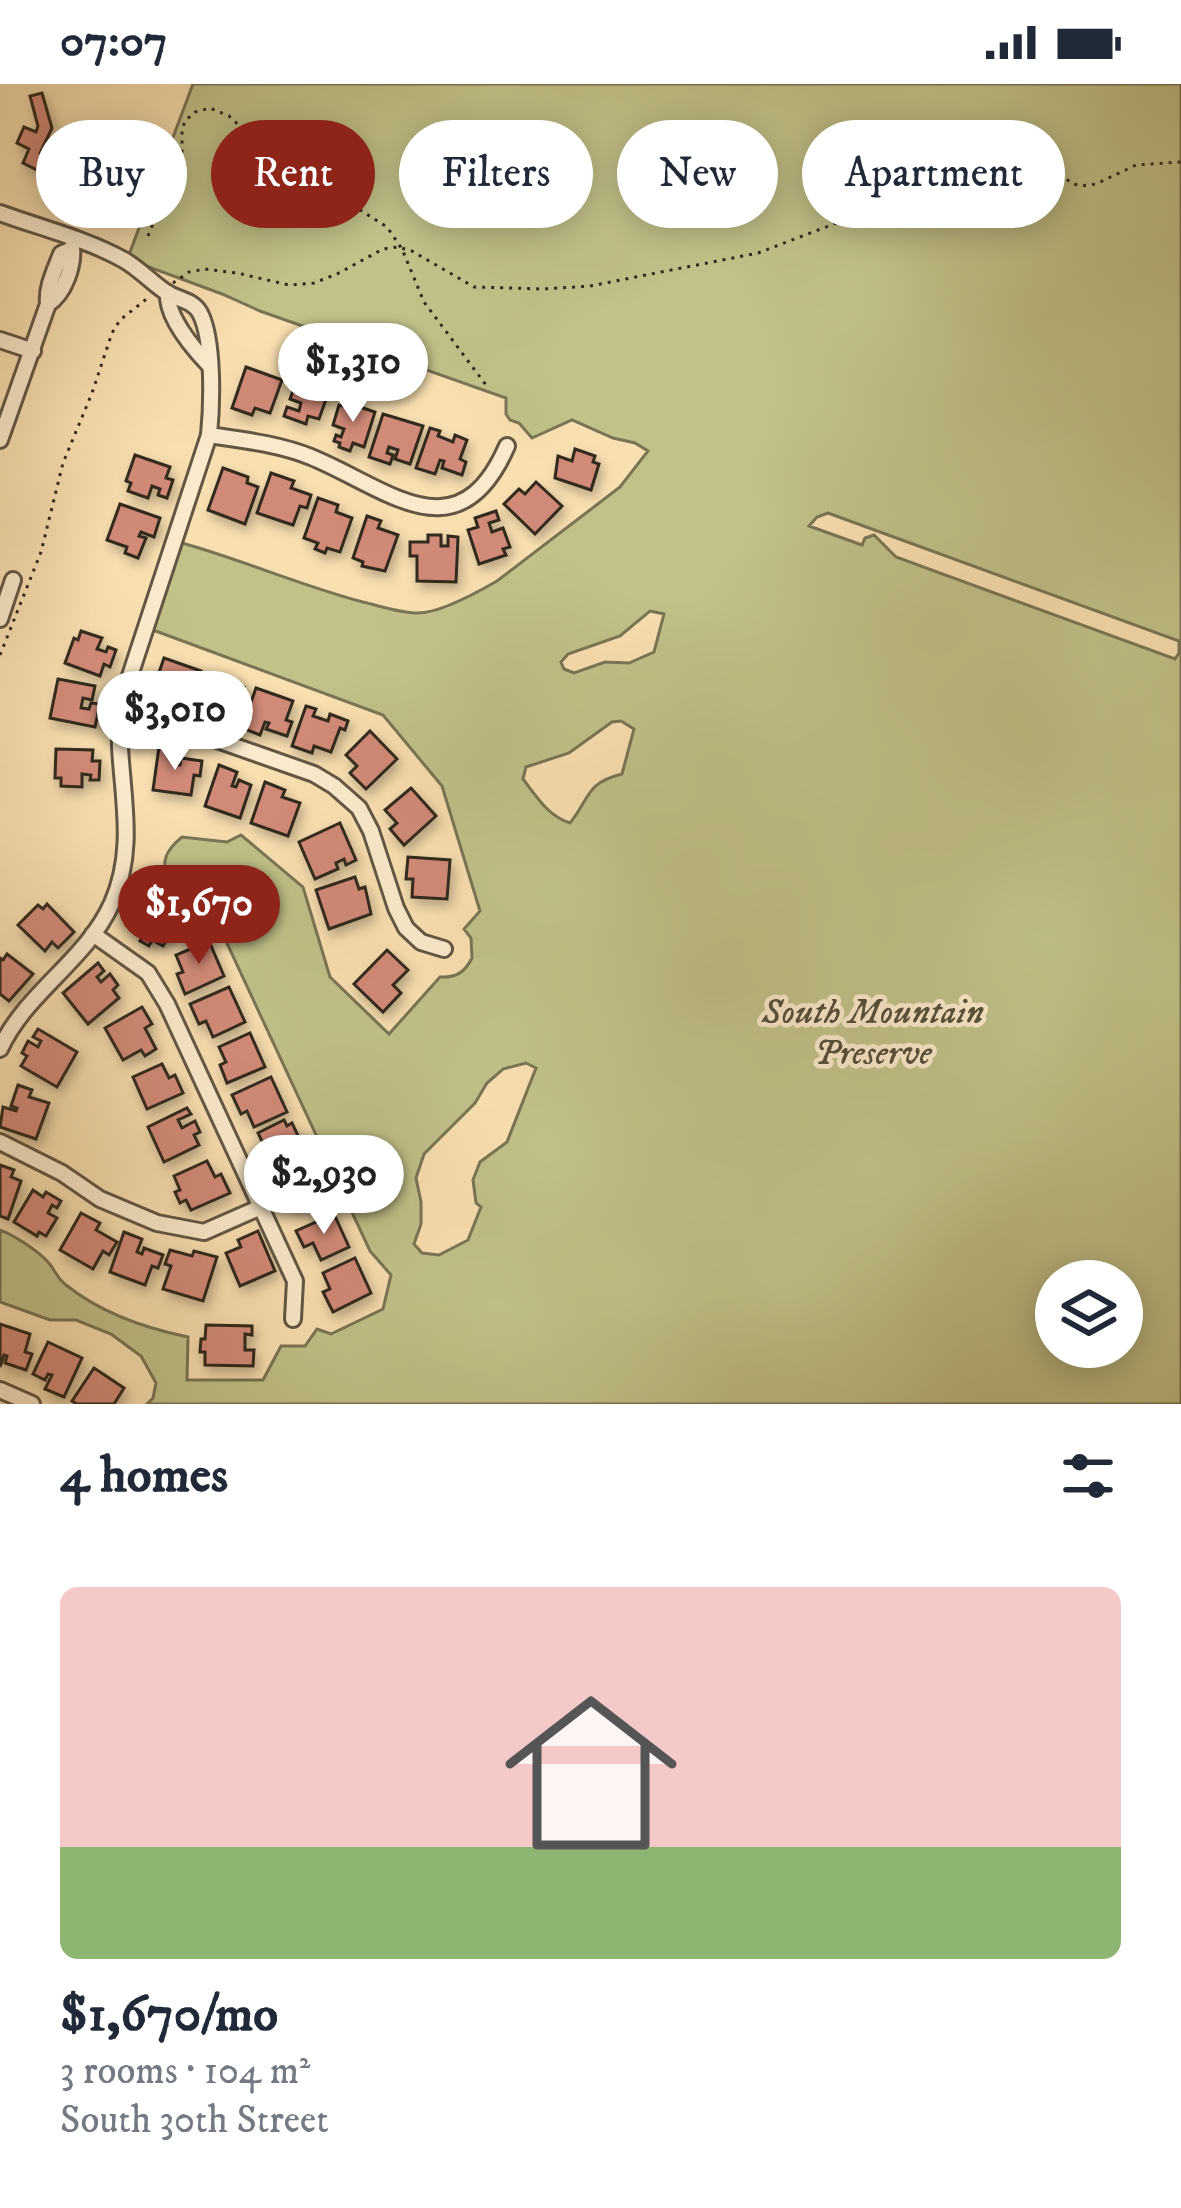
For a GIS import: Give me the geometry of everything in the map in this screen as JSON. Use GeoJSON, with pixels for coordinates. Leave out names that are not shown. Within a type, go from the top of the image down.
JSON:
{"type":"FeatureCollection","features":[{"type":"Feature","properties":{"kind":"street"},"geometry":{"type":"LineString","coordinates":[[0,213],[72,245],[120,258],[199,310],[213,399],[209,435],[125,691],[120,722],[127,847],[112,904],[75,958],[16,1018],[0,1049]]}},
{"type":"Feature","properties":{"kind":"street"},"geometry":{"type":"LineString","coordinates":[[0,440],[33,351],[47,293],[57,283],[62,254],[72,245]]}},
{"type":"Feature","properties":{"kind":"street"},"geometry":{"type":"LineString","coordinates":[[166,291],[167,306],[190,346],[208,364]]}},
{"type":"Feature","properties":{"kind":"street"},"geometry":{"type":"LineString","coordinates":[[183,330],[202,322]]}},
{"type":"Feature","properties":{"kind":"street"},"geometry":{"type":"LineString","coordinates":[[0,340],[33,351]]}},
{"type":"Feature","properties":{"kind":"street"},"geometry":{"type":"LineString","coordinates":[[209,435],[308,455],[382,494],[432,507],[469,499],[482,490],[507,446]]}},
{"type":"Feature","properties":{"kind":"street"},"geometry":{"type":"LineString","coordinates":[[0,619],[13,580]]}},
{"type":"Feature","properties":{"kind":"street"},"geometry":{"type":"LineString","coordinates":[[120,722],[186,729],[314,774],[334,786],[359,808],[371,831],[406,928],[421,942],[444,950]]}},
{"type":"Feature","properties":{"kind":"street"},"geometry":{"type":"LineString","coordinates":[[93,934],[148,973],[167,1004],[295,1281],[293,1318]]}},
{"type":"Feature","properties":{"kind":"street"},"geometry":{"type":"LineString","coordinates":[[0,1142],[62,1173],[100,1199],[157,1223],[204,1232],[261,1207]]}},
{"type":"Feature","properties":{"kind":"street"},"geometry":{"type":"LineString","coordinates":[[0,1390],[32,1404]]}},
{"type":"Feature","properties":{"kind":"path"},"geometry":{"type":"LineString","coordinates":[[148,236],[182,152],[185,121],[210,108],[229,116],[264,149],[387,227],[402,248],[424,302],[486,385]]}},
{"type":"Feature","properties":{"kind":"path"},"geometry":{"type":"LineString","coordinates":[[0,655],[41,552],[63,463],[112,333],[120,320],[189,272],[205,269],[290,285],[314,283],[383,249],[402,248],[474,287],[590,286],[758,253],[957,178],[992,161],[1025,130],[1045,135],[1061,174],[1081,186],[1136,165],[1181,162]]}},
{"type":"Feature","properties":{"kind":"green space","name":"South Mountain Preserve"},"geometry":{"type":"Polygon","coordinates":[[[193,84],[1181,84],[1181,1404],[147,1404],[156,1383],[141,1356],[111,1334],[76,1320],[50,1320],[0,1302],[0,1230],[38,1253],[63,1282],[94,1304],[139,1324],[188,1337],[187,1380],[263,1380],[281,1346],[305,1346],[317,1329],[331,1334],[383,1309],[391,1275],[370,1251],[212,911],[166,882],[166,856],[182,837],[227,842],[241,835],[303,887],[330,977],[389,1034],[440,977],[459,973],[472,958],[471,938],[464,929],[480,911],[442,786],[383,715],[153,630],[182,543],[363,602],[427,612],[497,581],[620,487],[648,451],[572,420],[532,438],[506,414],[506,398],[130,260],[139,228],[187,228],[187,120],[180,120],[193,84]],[[828,513],[809,526],[862,545],[874,535],[896,557],[1175,659],[1179,653],[1179,641],[828,513]],[[650,611],[620,636],[568,654],[561,662],[564,669],[574,673],[605,662],[629,663],[654,652],[664,614],[650,611]],[[621,721],[612,722],[569,753],[526,767],[523,779],[555,816],[570,823],[595,787],[622,774],[634,729],[621,721]],[[526,1063],[503,1069],[424,1154],[416,1178],[421,1224],[414,1244],[422,1253],[439,1255],[468,1240],[481,1207],[476,1203],[473,1180],[480,1162],[507,1142],[536,1068],[526,1063]]]}},
{"type":"Feature","properties":{"kind":"building"},"geometry":{"type":"Polygon","coordinates":[[[42,93],[50,120],[36,120],[30,96],[42,93]]]}},
{"type":"Feature","properties":{"kind":"building"},"geometry":{"type":"Polygon","coordinates":[[[24,127],[36,132],[36,170],[23,163],[29,149],[17,143],[24,127]]]}},
{"type":"Feature","properties":{"kind":"building"},"geometry":{"type":"Polygon","coordinates":[[[246,367],[282,380],[270,413],[255,408],[252,415],[232,408],[246,367]]]}},
{"type":"Feature","properties":{"kind":"building"},"geometry":{"type":"Polygon","coordinates":[[[306,377],[331,385],[319,419],[308,416],[306,424],[284,416],[287,407],[299,411],[301,403],[290,399],[297,380],[304,382],[306,377]]]}},
{"type":"Feature","properties":{"kind":"building"},"geometry":{"type":"Polygon","coordinates":[[[348,403],[375,412],[364,447],[353,443],[350,451],[334,441],[344,429],[333,425],[339,405],[347,407],[348,403]]]}},
{"type":"Feature","properties":{"kind":"building"},"geometry":{"type":"Polygon","coordinates":[[[383,414],[423,426],[410,464],[395,459],[398,450],[389,447],[390,464],[369,457],[383,414]]]}},
{"type":"Feature","properties":{"kind":"building"},"geometry":{"type":"Polygon","coordinates":[[[430,428],[453,442],[455,435],[467,440],[460,459],[466,462],[462,475],[442,468],[444,461],[440,460],[435,474],[416,468],[430,428]]]}},
{"type":"Feature","properties":{"kind":"building"},"geometry":{"type":"Polygon","coordinates":[[[575,449],[595,456],[593,462],[599,464],[591,490],[555,478],[558,456],[572,461],[575,449]]]}},
{"type":"Feature","properties":{"kind":"building"},"geometry":{"type":"Polygon","coordinates":[[[135,455],[170,467],[166,478],[173,480],[167,498],[152,486],[148,498],[128,491],[131,483],[126,481],[135,455]]]}},
{"type":"Feature","properties":{"kind":"building"},"geometry":{"type":"Polygon","coordinates":[[[223,468],[248,477],[247,483],[258,487],[245,524],[208,510],[223,468]]]}},
{"type":"Feature","properties":{"kind":"building"},"geometry":{"type":"Polygon","coordinates":[[[271,473],[294,481],[291,488],[311,495],[307,508],[300,506],[293,525],[257,513],[271,473]]]}},
{"type":"Feature","properties":{"kind":"building"},"geometry":{"type":"Polygon","coordinates":[[[536,482],[562,506],[535,534],[504,504],[519,489],[525,494],[536,482]]]}},
{"type":"Feature","properties":{"kind":"building"},"geometry":{"type":"Polygon","coordinates":[[[318,498],[338,505],[336,512],[352,518],[340,552],[327,548],[325,553],[315,549],[318,543],[304,538],[318,498]]]}},
{"type":"Feature","properties":{"kind":"building"},"geometry":{"type":"Polygon","coordinates":[[[120,504],[160,518],[154,537],[141,532],[139,536],[146,538],[138,558],[125,553],[127,547],[107,540],[120,504]]]}},
{"type":"Feature","properties":{"kind":"building"},"geometry":{"type":"Polygon","coordinates":[[[496,511],[499,520],[489,523],[492,532],[503,528],[510,547],[503,549],[506,555],[479,564],[468,530],[478,527],[475,518],[496,511]]]}},
{"type":"Feature","properties":{"kind":"building"},"geometry":{"type":"Polygon","coordinates":[[[367,516],[381,521],[378,528],[398,535],[385,571],[362,566],[363,562],[353,558],[367,516]]]}},
{"type":"Feature","properties":{"kind":"building"},"geometry":{"type":"Polygon","coordinates":[[[428,535],[441,535],[441,546],[448,546],[448,536],[458,537],[456,582],[417,581],[417,556],[410,556],[410,542],[428,542],[428,535]]]}},
{"type":"Feature","properties":{"kind":"building"},"geometry":{"type":"Polygon","coordinates":[[[81,631],[102,638],[97,649],[116,650],[110,667],[104,664],[100,676],[65,663],[81,631]]]}},
{"type":"Feature","properties":{"kind":"building"},"geometry":{"type":"Polygon","coordinates":[[[164,658],[201,671],[189,704],[175,700],[174,692],[169,705],[150,699],[164,658]]]}},
{"type":"Feature","properties":{"kind":"building"},"geometry":{"type":"Polygon","coordinates":[[[210,674],[244,687],[232,718],[196,711],[210,674]]]}},
{"type":"Feature","properties":{"kind":"building"},"geometry":{"type":"Polygon","coordinates":[[[58,679],[95,686],[92,700],[83,698],[81,708],[100,704],[95,727],[50,718],[58,679]]]}},
{"type":"Feature","properties":{"kind":"building"},"geometry":{"type":"Polygon","coordinates":[[[256,688],[293,701],[286,720],[292,722],[287,736],[266,729],[269,723],[265,722],[260,735],[242,728],[256,688]]]}},
{"type":"Feature","properties":{"kind":"building"},"geometry":{"type":"Polygon","coordinates":[[[306,706],[316,709],[313,716],[328,721],[330,714],[348,721],[345,730],[340,728],[331,752],[314,746],[312,753],[292,746],[306,706]]]}},
{"type":"Feature","properties":{"kind":"building"},"geometry":{"type":"Polygon","coordinates":[[[370,731],[397,759],[366,789],[350,773],[357,766],[346,755],[370,731]]]}},
{"type":"Feature","properties":{"kind":"building"},"geometry":{"type":"Polygon","coordinates":[[[159,747],[178,750],[176,765],[181,758],[202,761],[191,795],[153,790],[159,747]]]}},
{"type":"Feature","properties":{"kind":"building"},"geometry":{"type":"Polygon","coordinates":[[[56,749],[93,750],[92,761],[100,761],[99,780],[82,774],[82,787],[61,786],[61,778],[55,778],[56,749]]]}},
{"type":"Feature","properties":{"kind":"building"},"geometry":{"type":"Polygon","coordinates":[[[219,765],[237,772],[232,786],[239,780],[251,785],[240,818],[205,806],[219,765]]]}},
{"type":"Feature","properties":{"kind":"building"},"geometry":{"type":"Polygon","coordinates":[[[265,782],[285,790],[282,797],[300,803],[288,836],[251,823],[265,782]]]}},
{"type":"Feature","properties":{"kind":"building"},"geometry":{"type":"Polygon","coordinates":[[[411,788],[436,816],[404,845],[390,829],[397,823],[385,810],[411,788]]]}},
{"type":"Feature","properties":{"kind":"building"},"geometry":{"type":"Polygon","coordinates":[[[340,823],[356,860],[346,865],[344,859],[336,863],[338,869],[315,879],[299,842],[340,823]]]}},
{"type":"Feature","properties":{"kind":"building"},"geometry":{"type":"Polygon","coordinates":[[[408,857],[450,860],[447,899],[412,897],[413,879],[406,879],[408,857]]]}},
{"type":"Feature","properties":{"kind":"building"},"geometry":{"type":"Polygon","coordinates":[[[355,877],[359,889],[365,887],[371,914],[329,929],[316,890],[355,877]]]}},
{"type":"Feature","properties":{"kind":"building"},"geometry":{"type":"Polygon","coordinates":[[[159,901],[181,915],[163,946],[152,940],[149,946],[140,941],[149,925],[139,919],[149,902],[156,906],[159,901]]]}},
{"type":"Feature","properties":{"kind":"building"},"geometry":{"type":"Polygon","coordinates":[[[47,904],[74,932],[58,948],[52,942],[45,951],[18,925],[38,905],[43,909],[47,904]]]}},
{"type":"Feature","properties":{"kind":"building"},"geometry":{"type":"Polygon","coordinates":[[[209,941],[224,976],[185,994],[176,955],[209,941]]]}},
{"type":"Feature","properties":{"kind":"building"},"geometry":{"type":"Polygon","coordinates":[[[387,950],[408,970],[393,985],[401,993],[383,1012],[354,984],[387,950]]]}},
{"type":"Feature","properties":{"kind":"building"},"geometry":{"type":"Polygon","coordinates":[[[7,954],[33,974],[9,1001],[0,994],[0,958],[7,954]]]}},
{"type":"Feature","properties":{"kind":"building"},"geometry":{"type":"Polygon","coordinates":[[[98,963],[104,971],[97,977],[101,982],[110,974],[118,985],[113,990],[119,998],[88,1024],[63,993],[98,963]]]}},
{"type":"Feature","properties":{"kind":"building"},"geometry":{"type":"Polygon","coordinates":[[[229,987],[245,1022],[213,1037],[206,1021],[199,1024],[190,1004],[229,987]]]}},
{"type":"Feature","properties":{"kind":"building"},"geometry":{"type":"Polygon","coordinates":[[[142,1007],[152,1024],[145,1028],[156,1049],[145,1056],[141,1050],[123,1060],[105,1028],[142,1007]]]}},
{"type":"Feature","properties":{"kind":"building"},"geometry":{"type":"Polygon","coordinates":[[[38,1029],[77,1052],[57,1087],[21,1066],[28,1041],[38,1047],[41,1041],[33,1037],[38,1029]]]}},
{"type":"Feature","properties":{"kind":"building"},"geometry":{"type":"Polygon","coordinates":[[[250,1033],[265,1067],[227,1083],[219,1047],[250,1033]]]}},
{"type":"Feature","properties":{"kind":"building"},"geometry":{"type":"Polygon","coordinates":[[[162,1064],[169,1078],[175,1075],[183,1093],[147,1109],[133,1077],[162,1064]]]}},
{"type":"Feature","properties":{"kind":"building"},"geometry":{"type":"Polygon","coordinates":[[[271,1077],[287,1112],[254,1127],[232,1095],[271,1077]]]}},
{"type":"Feature","properties":{"kind":"building"},"geometry":{"type":"Polygon","coordinates":[[[18,1085],[32,1090],[29,1097],[49,1103],[36,1139],[0,1127],[3,1107],[16,1111],[11,1106],[18,1085]]]}},
{"type":"Feature","properties":{"kind":"building"},"geometry":{"type":"Polygon","coordinates":[[[187,1108],[191,1114],[178,1120],[182,1128],[195,1121],[199,1145],[164,1162],[148,1127],[187,1108]]]}},
{"type":"Feature","properties":{"kind":"building"},"geometry":{"type":"Polygon","coordinates":[[[284,1120],[287,1126],[292,1123],[309,1159],[270,1177],[261,1157],[268,1154],[258,1133],[284,1120]]]}},
{"type":"Feature","properties":{"kind":"building"},"geometry":{"type":"Polygon","coordinates":[[[207,1161],[215,1177],[221,1174],[230,1193],[191,1210],[186,1200],[180,1203],[174,1176],[207,1161]]]}},
{"type":"Feature","properties":{"kind":"building"},"geometry":{"type":"Polygon","coordinates":[[[312,1163],[326,1194],[293,1210],[287,1198],[295,1195],[292,1188],[278,1195],[272,1182],[312,1163]]]}},
{"type":"Feature","properties":{"kind":"building"},"geometry":{"type":"Polygon","coordinates":[[[0,1165],[14,1170],[11,1177],[21,1181],[8,1219],[0,1216],[0,1165]]]}},
{"type":"Feature","properties":{"kind":"building"},"geometry":{"type":"Polygon","coordinates":[[[33,1190],[61,1201],[48,1213],[57,1218],[46,1236],[39,1232],[37,1236],[14,1222],[33,1190]]]}},
{"type":"Feature","properties":{"kind":"building"},"geometry":{"type":"Polygon","coordinates":[[[81,1213],[100,1223],[96,1230],[117,1242],[109,1255],[103,1251],[93,1269],[60,1250],[81,1213]]]}},
{"type":"Feature","properties":{"kind":"building"},"geometry":{"type":"Polygon","coordinates":[[[334,1214],[349,1247],[321,1260],[313,1243],[304,1247],[296,1231],[334,1214]]]}},
{"type":"Feature","properties":{"kind":"building"},"geometry":{"type":"Polygon","coordinates":[[[258,1231],[275,1271],[240,1286],[226,1253],[241,1247],[238,1240],[258,1231]]]}},
{"type":"Feature","properties":{"kind":"building"},"geometry":{"type":"Polygon","coordinates":[[[124,1232],[142,1239],[137,1252],[142,1254],[144,1248],[163,1255],[158,1268],[152,1266],[145,1285],[110,1272],[124,1232]]]}},
{"type":"Feature","properties":{"kind":"building"},"geometry":{"type":"Polygon","coordinates":[[[170,1250],[217,1257],[203,1301],[163,1289],[171,1266],[165,1264],[170,1250]]]}},
{"type":"Feature","properties":{"kind":"building"},"geometry":{"type":"Polygon","coordinates":[[[355,1258],[371,1293],[333,1312],[323,1292],[330,1289],[323,1273],[355,1258]]]}},
{"type":"Feature","properties":{"kind":"building"},"geometry":{"type":"Polygon","coordinates":[[[0,1324],[30,1334],[25,1352],[32,1354],[26,1370],[5,1363],[4,1355],[0,1367],[0,1324]]]}},
{"type":"Feature","properties":{"kind":"building"},"geometry":{"type":"Polygon","coordinates":[[[206,1325],[252,1326],[252,1335],[245,1334],[245,1350],[254,1350],[253,1366],[205,1365],[205,1352],[200,1352],[206,1325]]]}},
{"type":"Feature","properties":{"kind":"building"},"geometry":{"type":"Polygon","coordinates":[[[48,1342],[82,1358],[64,1397],[45,1389],[52,1375],[45,1380],[33,1374],[48,1342]]]}},
{"type":"Feature","properties":{"kind":"building"},"geometry":{"type":"Polygon","coordinates":[[[94,1368],[124,1388],[114,1404],[72,1401],[94,1368]]]}}]}
